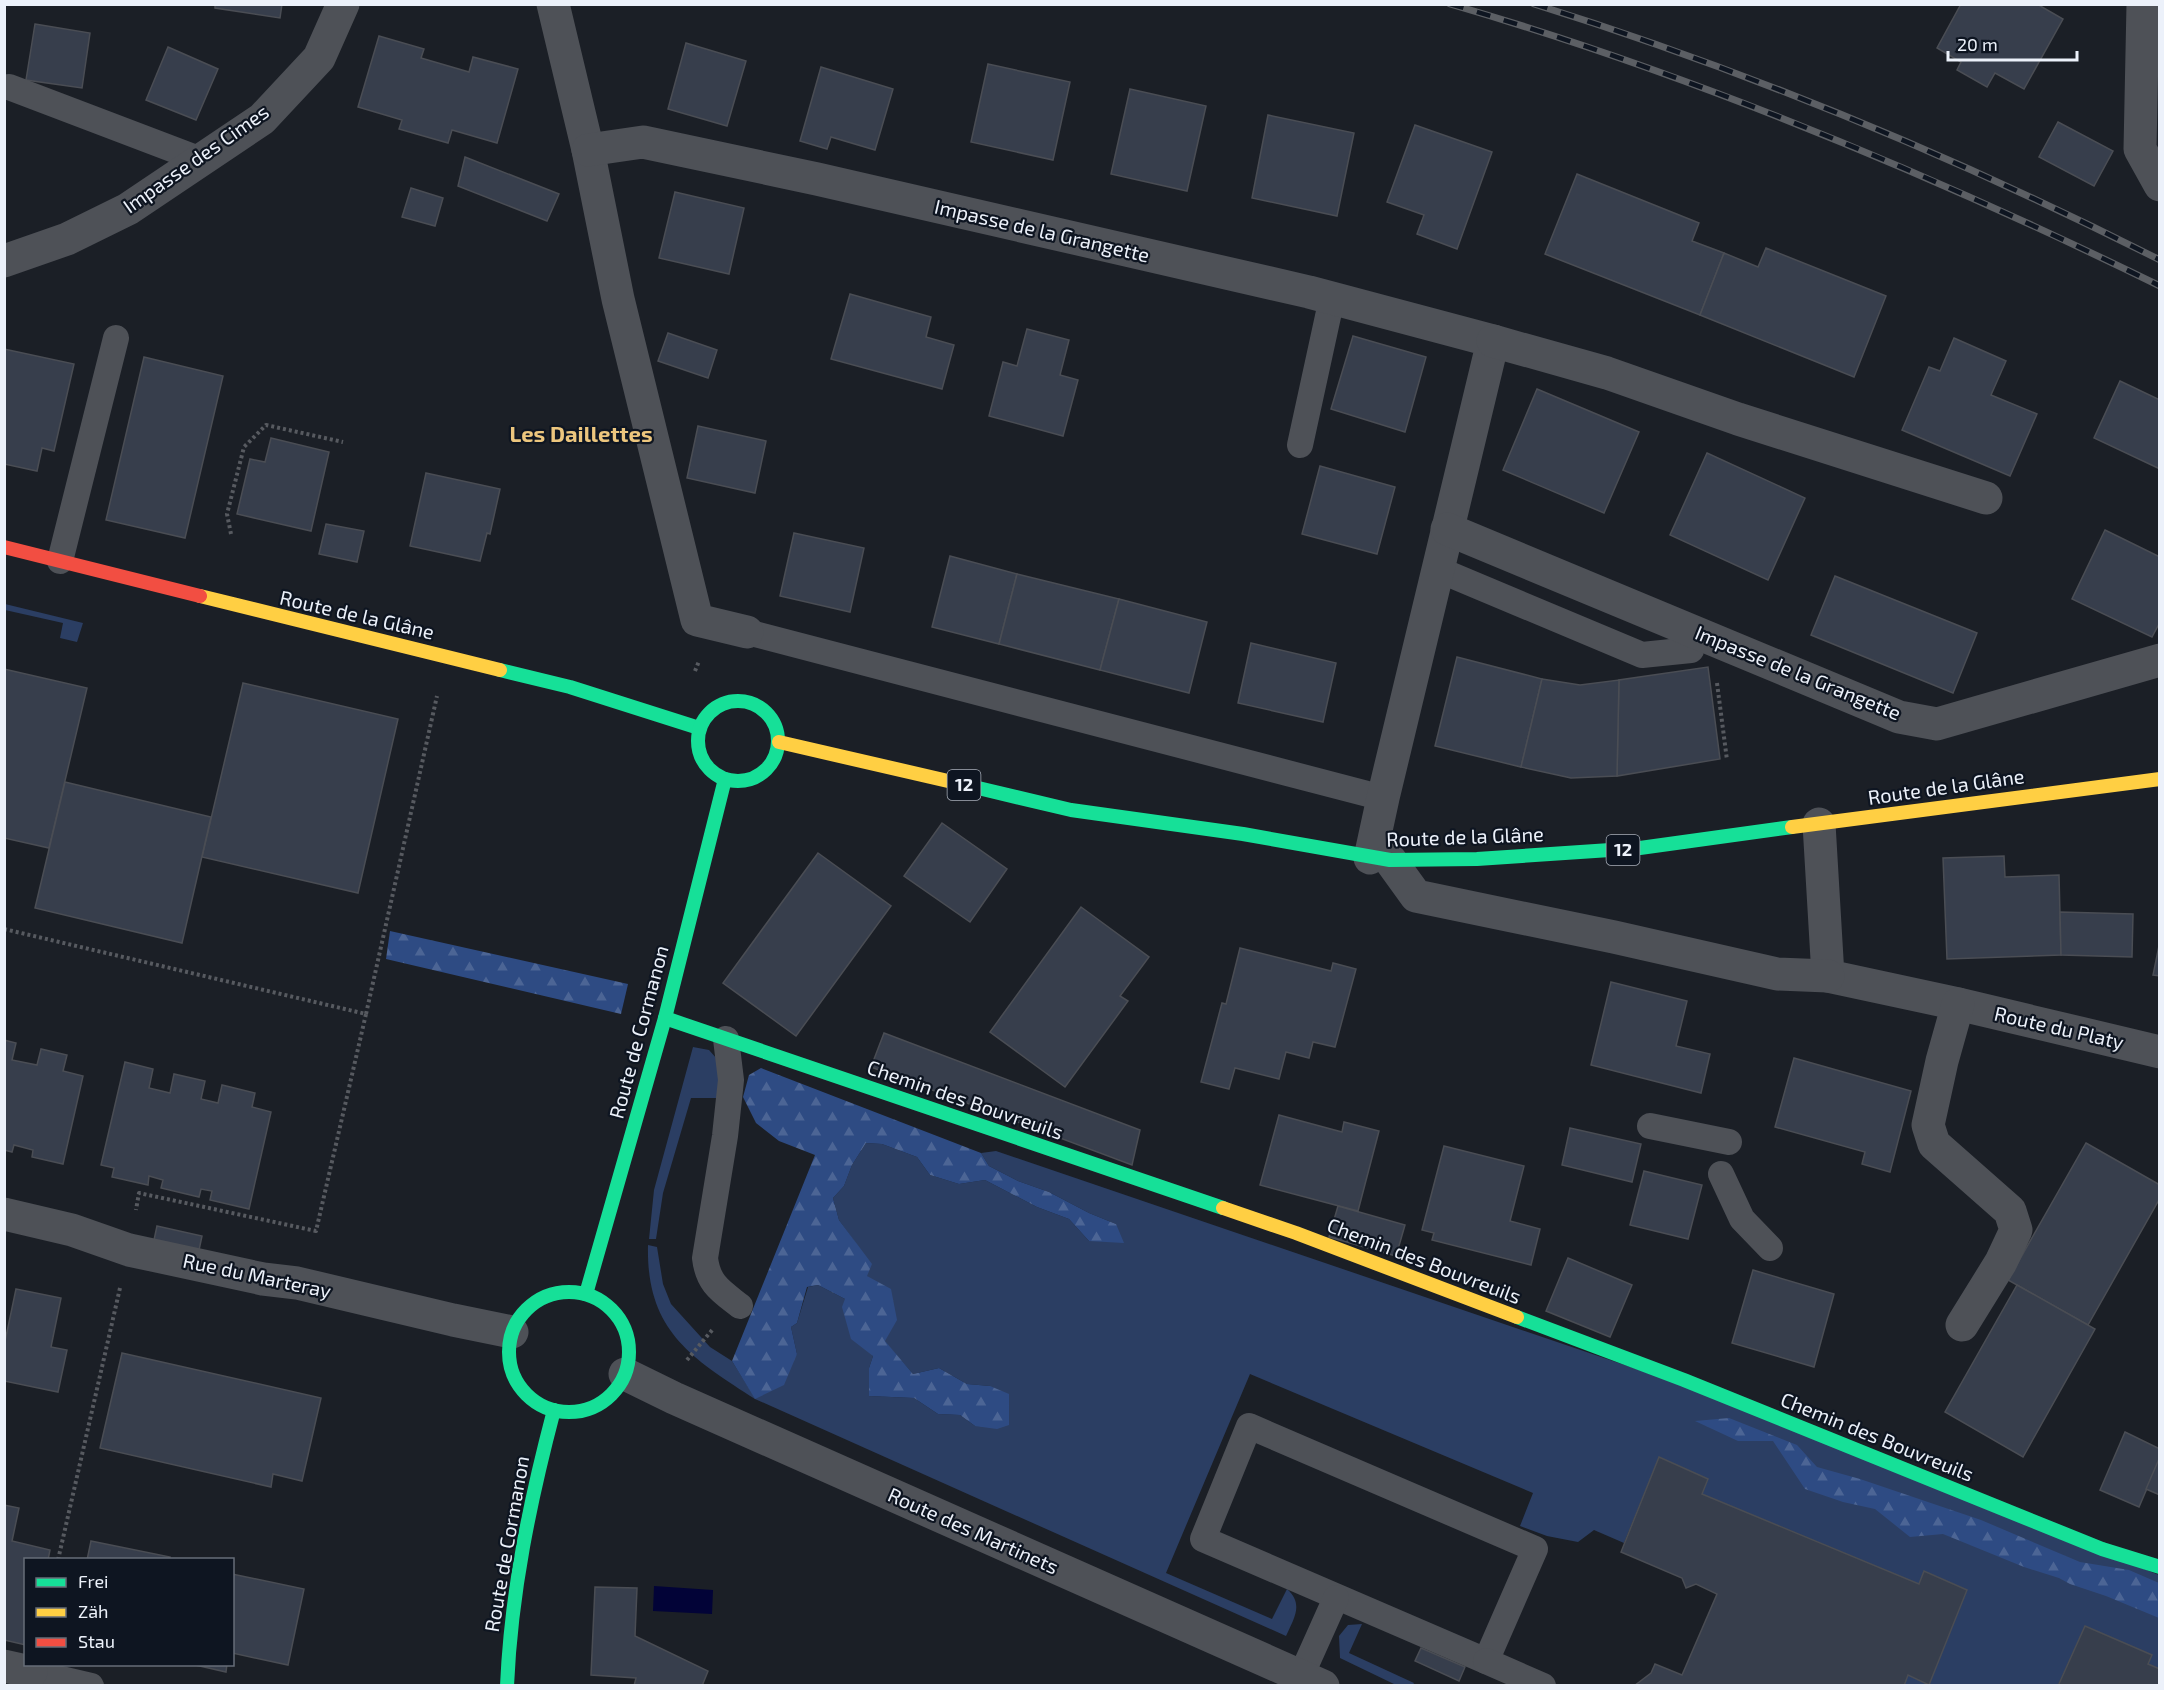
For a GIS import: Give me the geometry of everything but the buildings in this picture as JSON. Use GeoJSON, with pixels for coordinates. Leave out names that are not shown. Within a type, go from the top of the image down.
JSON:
{"type":"FeatureCollection","features":[{"type":"Feature","properties":{"kind":"main road","name":"Route de la Glâne"},"geometry":{"type":"LineString","coordinates":[[4,547],[311,625],[570,687],[699,728]]}},
{"type":"Feature","properties":{"kind":"main road"},"geometry":{"type":"LineString","coordinates":[[738,700],[763,708],[777,729],[779,742],[774,760],[761,774],[743,781],[725,779],[711,771],[701,759],[698,743],[699,728],[714,708],[726,702],[738,700]]}},
{"type":"Feature","properties":{"kind":"main road","name":"Route de la Glâne"},"geometry":{"type":"LineString","coordinates":[[779,742],[1071,810],[1243,834],[1380,859],[1477,859],[1640,848],[2160,778]]}},
{"type":"Feature","properties":{"kind":"main road","name":"Route de Cormanon"},"geometry":{"type":"LineString","coordinates":[[586,1293],[665,1018],[725,779]]}},
{"type":"Feature","properties":{"kind":"main road","name":"Chemin des Bouvreuils"},"geometry":{"type":"LineString","coordinates":[[665,1018],[1296,1233],[1684,1380],[2102,1548],[2160,1567]]}},
{"type":"Feature","properties":{"kind":"main road"},"geometry":{"type":"LineString","coordinates":[[563,1292],[586,1293],[608,1305],[623,1325],[630,1349],[625,1374],[614,1392],[597,1406],[576,1412],[554,1410],[532,1399],[516,1380],[509,1356],[512,1332],[524,1312],[542,1298],[563,1292]]}},
{"type":"Feature","properties":{"kind":"main road","name":"Route de Cormanon"},"geometry":{"type":"LineString","coordinates":[[507,1686],[508,1643],[520,1556],[554,1410]]}},
{"type":"Feature","properties":{"kind":"street","name":"Impasse des Cimes"},"geometry":{"type":"LineString","coordinates":[[4,261],[67,239],[128,209],[262,119],[319,58],[343,4]]}},
{"type":"Feature","properties":{"kind":"street"},"geometry":{"type":"LineString","coordinates":[[553,4],[588,150],[618,299],[697,620],[747,632]]}},
{"type":"Feature","properties":{"kind":"street"},"geometry":{"type":"LineString","coordinates":[[2143,4],[2140,149],[2160,184]]}},
{"type":"Feature","properties":{"kind":"street","name":"Impasse de la Grangette"},"geometry":{"type":"LineString","coordinates":[[588,150],[643,142],[829,182],[1332,298],[1607,373],[1986,498]]}},
{"type":"Feature","properties":{"kind":"street"},"geometry":{"type":"LineString","coordinates":[[1380,859],[1383,798],[1492,341]]}},
{"type":"Feature","properties":{"kind":"street","name":"Impasse de la Grangette"},"geometry":{"type":"LineString","coordinates":[[1447,528],[1899,717],[1937,724],[2160,660]]}},
{"type":"Feature","properties":{"kind":"street"},"geometry":{"type":"LineString","coordinates":[[1819,824],[1827,976]]}},
{"type":"Feature","properties":{"kind":"street","name":"Route du Platy"},"geometry":{"type":"LineString","coordinates":[[1380,859],[1416,896],[1777,974],[1827,976],[1958,1004],[2160,1052]]}},
{"type":"Feature","properties":{"kind":"street"},"geometry":{"type":"LineString","coordinates":[[1958,1004],[1942,1061],[1929,1125],[1934,1144],[2010,1211],[2016,1230],[2001,1262],[1962,1325]]}},
{"type":"Feature","properties":{"kind":"street","name":"Rue du Marteray"},"geometry":{"type":"LineString","coordinates":[[4,1214],[72,1230],[129,1250],[262,1279],[297,1283],[512,1332]]}},
{"type":"Feature","properties":{"kind":"street","name":"Route des Martinets"},"geometry":{"type":"LineString","coordinates":[[625,1374],[674,1398],[1312,1681]]}},
{"type":"Feature","properties":{"kind":"lane"},"geometry":{"type":"LineString","coordinates":[[9,87],[201,160]]}},
{"type":"Feature","properties":{"kind":"lane"},"geometry":{"type":"LineString","coordinates":[[1300,445],[1332,298]]}},
{"type":"Feature","properties":{"kind":"lane"},"geometry":{"type":"LineString","coordinates":[[60,561],[116,338]]}},
{"type":"Feature","properties":{"kind":"lane"},"geometry":{"type":"LineString","coordinates":[[1437,569],[1642,655],[1691,650]]}},
{"type":"Feature","properties":{"kind":"lane"},"geometry":{"type":"LineString","coordinates":[[747,632],[1383,798]]}},
{"type":"Feature","properties":{"kind":"lane"},"geometry":{"type":"LineString","coordinates":[[726,1039],[731,1080],[730,1091],[705,1258],[707,1273],[713,1284],[740,1306]]}},
{"type":"Feature","properties":{"kind":"lane"},"geometry":{"type":"LineString","coordinates":[[1650,1126],[1729,1142]]}},
{"type":"Feature","properties":{"kind":"lane"},"geometry":{"type":"LineString","coordinates":[[1721,1174],[1742,1219],[1770,1248]]}},
{"type":"Feature","properties":{"kind":"lane"},"geometry":{"type":"LineString","coordinates":[[1486,1661],[1535,1549],[1249,1426],[1203,1539],[1543,1686]]}},
{"type":"Feature","properties":{"kind":"lane"},"geometry":{"type":"LineString","coordinates":[[1312,1681],[1336,1598]]}},
{"type":"Feature","properties":{"kind":"lane"},"geometry":{"type":"LineString","coordinates":[[18,1669],[91,1686]]}},
{"type":"Feature","properties":{"kind":"path"},"geometry":{"type":"LineString","coordinates":[[231,534],[227,514],[244,447],[266,425],[343,442]]}},
{"type":"Feature","properties":{"kind":"path"},"geometry":{"type":"LineString","coordinates":[[58,1558],[129,1250],[139,1193],[316,1231],[437,696]]}},
{"type":"Feature","properties":{"kind":"path"},"geometry":{"type":"LineString","coordinates":[[1722,719],[1727,760]]}},
{"type":"Feature","properties":{"kind":"path"},"geometry":{"type":"LineString","coordinates":[[4,929],[366,1014]]}},
{"type":"Feature","properties":{"kind":"path"},"geometry":{"type":"LineString","coordinates":[[687,1361],[716,1324]]}},
{"type":"Feature","properties":{"kind":"shaded area"},"geometry":{"type":"Polygon","coordinates":[[[5,604],[83,623],[77,642],[60,638],[63,623],[5,610],[5,604]]]}},
{"type":"Feature","properties":{"kind":"shaded area"},"geometry":{"type":"Polygon","coordinates":[[[693,1047],[709,1050],[717,1059],[721,1098],[691,1098],[663,1193],[656,1239],[649,1239],[654,1190],[693,1047]]]}},
{"type":"Feature","properties":{"kind":"shaded area"},"geometry":{"type":"Polygon","coordinates":[[[866,1143],[882,1144],[917,1157],[930,1175],[959,1184],[985,1180],[1037,1207],[1069,1219],[1089,1241],[1116,1224],[989,1166],[981,1153],[996,1151],[1660,1377],[2159,1575],[2159,1669],[2148,1664],[2151,1655],[2085,1626],[2058,1685],[1904,1685],[1908,1675],[1929,1684],[1967,1590],[1924,1571],[1919,1584],[1702,1494],[1708,1479],[1659,1457],[1624,1543],[1594,1530],[1578,1542],[1547,1536],[1520,1526],[1533,1493],[1250,1374],[1166,1573],[1272,1619],[1287,1589],[1295,1600],[1296,1611],[1286,1636],[755,1399],[711,1369],[676,1338],[664,1320],[655,1299],[649,1274],[648,1245],[657,1247],[663,1284],[671,1304],[710,1347],[732,1361],[755,1398],[797,1354],[791,1327],[797,1323],[808,1287],[818,1285],[845,1299],[873,1356],[869,1368],[869,1396],[914,1398],[938,1414],[960,1415],[975,1426],[990,1386],[967,1384],[939,1368],[913,1374],[884,1341],[867,1276],[855,1242],[839,1220],[833,1198],[844,1186],[852,1165],[866,1143]]]}},
{"type":"Feature","properties":{"kind":"shaded area"},"geometry":{"type":"Polygon","coordinates":[[[654,1586],[713,1590],[712,1614],[653,1611],[654,1586]]]}},
{"type":"Feature","properties":{"kind":"shaded area"},"geometry":{"type":"Polygon","coordinates":[[[1362,1624],[1349,1653],[1414,1683],[1413,1685],[1396,1685],[1340,1658],[1339,1636],[1348,1625],[1362,1624]]]}},
{"type":"Feature","properties":{"kind":"green space"},"geometry":{"type":"Polygon","coordinates":[[[390,931],[628,984],[621,1014],[386,959],[390,931]]]}},
{"type":"Feature","properties":{"kind":"green space"},"geometry":{"type":"Polygon","coordinates":[[[761,1068],[981,1153],[989,1166],[1116,1224],[1124,1243],[1089,1241],[1069,1219],[1037,1207],[985,1180],[959,1184],[930,1175],[917,1157],[882,1144],[866,1143],[852,1165],[844,1186],[833,1198],[839,1220],[872,1264],[867,1276],[891,1289],[897,1320],[885,1341],[913,1374],[939,1368],[967,1384],[990,1386],[1009,1394],[1009,1425],[997,1429],[975,1426],[960,1415],[938,1414],[914,1398],[869,1396],[869,1368],[873,1356],[851,1339],[842,1307],[845,1299],[818,1285],[807,1287],[797,1323],[791,1327],[797,1354],[784,1385],[755,1399],[732,1361],[815,1155],[779,1141],[756,1123],[743,1097],[749,1075],[761,1068]]]}},
{"type":"Feature","properties":{"kind":"green space"},"geometry":{"type":"Polygon","coordinates":[[[1729,1418],[1797,1445],[1817,1467],[1860,1479],[1981,1520],[2080,1562],[2129,1570],[2159,1583],[2159,1618],[1943,1534],[1910,1537],[1875,1509],[1843,1502],[1805,1489],[1773,1441],[1738,1441],[1695,1421],[1729,1418]]]}},
{"type":"Feature","properties":{"kind":"railway"},"geometry":{"type":"LineString","coordinates":[[1450,4],[1632,62],[1811,130],[1987,205],[2160,286]]}},
{"type":"Feature","properties":{"kind":"railway"},"geometry":{"type":"LineString","coordinates":[[1534,4],[1694,58],[1852,119],[2007,186],[2160,260]]}},
{"type":"Feature","properties":{"kind":"traffic: fast"},"geometry":{"type":"LineString","coordinates":[[500,670],[570,687],[699,728]]}},
{"type":"Feature","properties":{"kind":"traffic: fast"},"geometry":{"type":"LineString","coordinates":[[738,701],[753,704],[766,713],[775,726],[778,741],[775,756],[766,769],[753,778],[738,781],[723,778],[710,769],[701,756],[698,741],[701,726],[710,713],[723,704],[738,701]]}},
{"type":"Feature","properties":{"kind":"traffic: fast"},"geometry":{"type":"LineString","coordinates":[[586,1294],[665,1018],[725,779]]}},
{"type":"Feature","properties":{"kind":"traffic: fast"},"geometry":{"type":"LineString","coordinates":[[974,787],[1071,810],[1243,834],[1390,860],[1477,859],[1640,848],[1792,827]]}},
{"type":"Feature","properties":{"kind":"traffic: fast"},"geometry":{"type":"LineString","coordinates":[[665,1018],[1223,1208]]}},
{"type":"Feature","properties":{"kind":"traffic: fast"},"geometry":{"type":"LineString","coordinates":[[569,1292],[592,1297],[611,1310],[624,1329],[629,1352],[624,1375],[611,1394],[592,1407],[569,1412],[546,1407],[527,1394],[514,1375],[509,1352],[514,1329],[527,1310],[546,1297],[569,1292]]}},
{"type":"Feature","properties":{"kind":"traffic: fast"},"geometry":{"type":"LineString","coordinates":[[1517,1317],[1684,1380],[2102,1549],[2160,1567]]}},
{"type":"Feature","properties":{"kind":"traffic: fast"},"geometry":{"type":"LineString","coordinates":[[507,1686],[517,1581],[537,1478],[554,1410]]}},
{"type":"Feature","properties":{"kind":"traffic: slow"},"geometry":{"type":"LineString","coordinates":[[200,596],[500,670]]}},
{"type":"Feature","properties":{"kind":"traffic: slow"},"geometry":{"type":"LineString","coordinates":[[779,742],[974,787]]}},
{"type":"Feature","properties":{"kind":"traffic: slow"},"geometry":{"type":"LineString","coordinates":[[1792,827],[2160,779]]}},
{"type":"Feature","properties":{"kind":"traffic: slow"},"geometry":{"type":"LineString","coordinates":[[1223,1208],[1296,1233],[1517,1317]]}},
{"type":"Feature","properties":{"kind":"traffic: jam"},"geometry":{"type":"LineString","coordinates":[[4,547],[200,596]]}},
{"type":"Feature","properties":{"kind":"district","name":"Les Daillettes"},"geometry":{"type":"Point","coordinates":[581,434]}}]}
